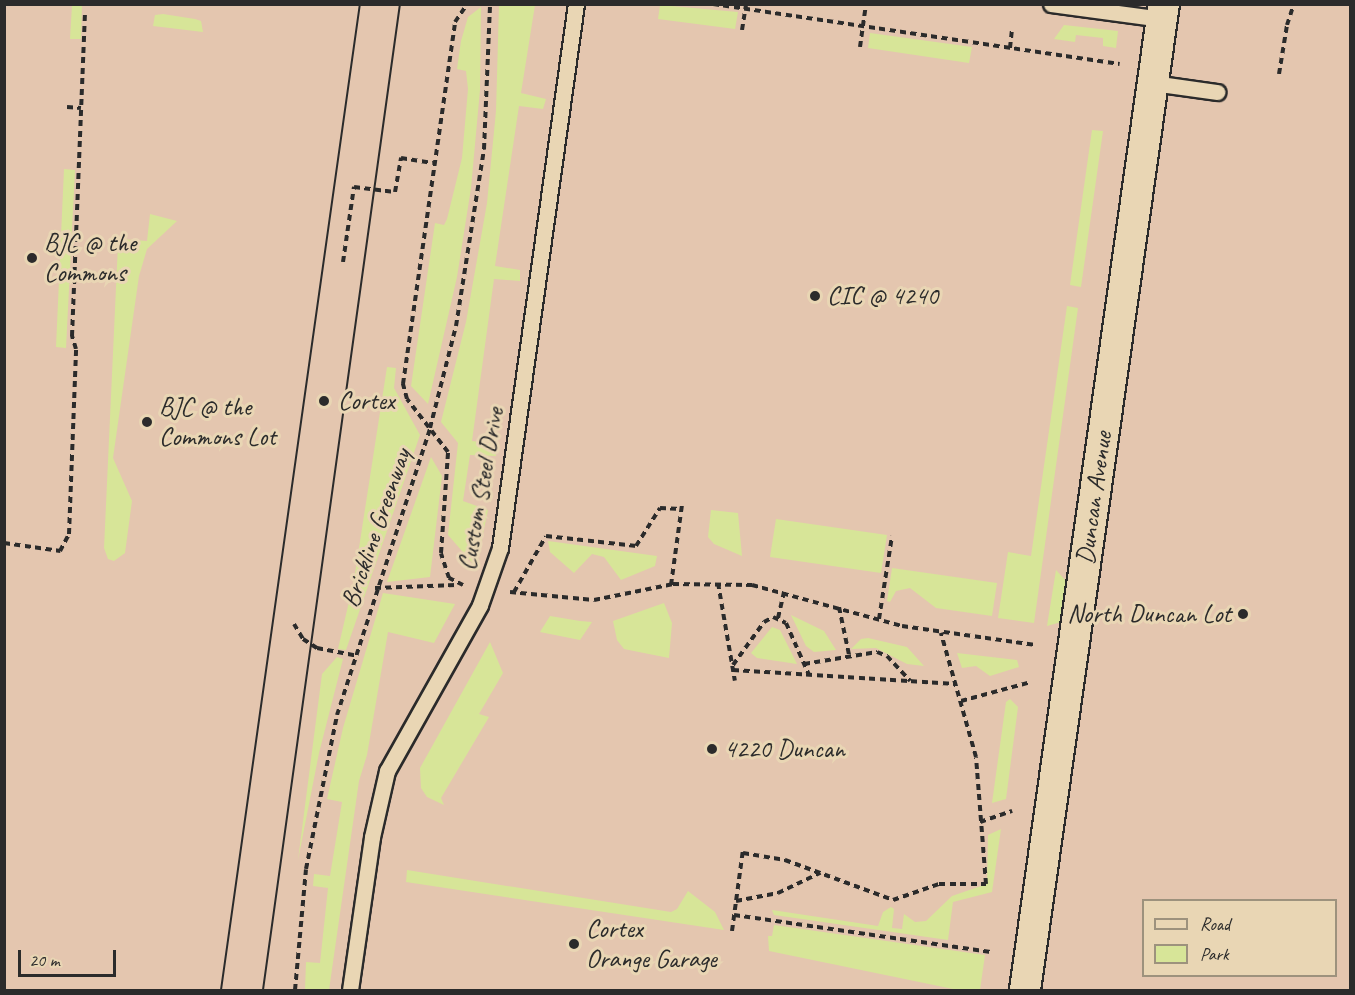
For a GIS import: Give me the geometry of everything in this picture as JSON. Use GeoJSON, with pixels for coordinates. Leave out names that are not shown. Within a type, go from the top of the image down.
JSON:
{"type":"FeatureCollection","features":[{"type":"Feature","properties":{"kind":"street","name":"Duncan Avenue"},"geometry":{"type":"LineString","coordinates":[[1024,990],[1163,12]]}},
{"type":"Feature","properties":{"kind":"lane","name":"Custom Steel Drive"},"geometry":{"type":"LineString","coordinates":[[350,990],[372,837],[387,771],[480,605],[500,548],[576,4]]}},
{"type":"Feature","properties":{"kind":"lane"},"geometry":{"type":"LineString","coordinates":[[1051,4],[1163,12]]}},
{"type":"Feature","properties":{"kind":"lane"},"geometry":{"type":"LineString","coordinates":[[1153,83],[1217,92]]}},
{"type":"Feature","properties":{"kind":"path"},"geometry":{"type":"LineString","coordinates":[[456,584],[449,578],[441,553],[448,452],[407,399],[403,384],[455,22],[467,4]]}},
{"type":"Feature","properties":{"kind":"path","name":"Brickline Greenway"},"geometry":{"type":"LineString","coordinates":[[294,990],[299,924],[313,825],[354,655],[430,428],[456,326],[476,207],[488,94],[490,4]]}},
{"type":"Feature","properties":{"kind":"path"},"geometry":{"type":"LineString","coordinates":[[713,4],[746,7],[1120,64]]}},
{"type":"Feature","properties":{"kind":"path"},"geometry":{"type":"LineString","coordinates":[[860,47],[866,4]]}},
{"type":"Feature","properties":{"kind":"path"},"geometry":{"type":"LineString","coordinates":[[1279,74],[1287,25],[1294,4]]}},
{"type":"Feature","properties":{"kind":"path"},"geometry":{"type":"LineString","coordinates":[[742,30],[746,7]]}},
{"type":"Feature","properties":{"kind":"path"},"geometry":{"type":"LineString","coordinates":[[4,543],[60,551],[69,534],[76,349],[72,336],[85,11]]}},
{"type":"Feature","properties":{"kind":"path"},"geometry":{"type":"LineString","coordinates":[[1010,48],[1012,30]]}},
{"type":"Feature","properties":{"kind":"path"},"geometry":{"type":"LineString","coordinates":[[67,107],[81,108]]}},
{"type":"Feature","properties":{"kind":"path"},"geometry":{"type":"LineString","coordinates":[[343,262],[354,187],[395,192],[401,158],[433,163]]}},
{"type":"Feature","properties":{"kind":"path"},"geometry":{"type":"LineString","coordinates":[[514,592],[546,536],[636,546],[660,508],[681,507],[671,585]]}},
{"type":"Feature","properties":{"kind":"path"},"geometry":{"type":"LineString","coordinates":[[879,619],[892,536]]}},
{"type":"Feature","properties":{"kind":"path"},"geometry":{"type":"LineString","coordinates":[[718,584],[735,681]]}},
{"type":"Feature","properties":{"kind":"path"},"geometry":{"type":"LineString","coordinates":[[507,591],[594,600],[671,585],[718,584],[784,591],[879,619],[941,633],[1036,645]]}},
{"type":"Feature","properties":{"kind":"path"},"geometry":{"type":"LineString","coordinates":[[375,588],[465,585]]}},
{"type":"Feature","properties":{"kind":"path"},"geometry":{"type":"LineString","coordinates":[[778,618],[784,591]]}},
{"type":"Feature","properties":{"kind":"path"},"geometry":{"type":"LineString","coordinates":[[839,607],[849,655]]}},
{"type":"Feature","properties":{"kind":"path"},"geometry":{"type":"LineString","coordinates":[[733,667],[764,622],[778,618],[786,623],[809,675]]}},
{"type":"Feature","properties":{"kind":"path"},"geometry":{"type":"LineString","coordinates":[[294,624],[303,639],[317,648],[354,655]]}},
{"type":"Feature","properties":{"kind":"path"},"geometry":{"type":"LineString","coordinates":[[732,931],[743,851],[777,858],[893,900],[939,884],[983,885],[987,875],[980,822],[977,765],[941,633]]}},
{"type":"Feature","properties":{"kind":"path"},"geometry":{"type":"LineString","coordinates":[[804,664],[877,652],[887,656],[910,681]]}},
{"type":"Feature","properties":{"kind":"path"},"geometry":{"type":"LineString","coordinates":[[733,667],[809,675],[956,684]]}},
{"type":"Feature","properties":{"kind":"path"},"geometry":{"type":"LineString","coordinates":[[961,701],[1031,682]]}},
{"type":"Feature","properties":{"kind":"path"},"geometry":{"type":"LineString","coordinates":[[980,822],[1012,811]]}},
{"type":"Feature","properties":{"kind":"path"},"geometry":{"type":"LineString","coordinates":[[736,901],[778,893],[820,873]]}},
{"type":"Feature","properties":{"kind":"path"},"geometry":{"type":"LineString","coordinates":[[734,915],[992,952]]}},
{"type":"Feature","properties":{"kind":"shaded area"},"geometry":{"type":"Polygon","coordinates":[[[5,5],[1350,5],[1350,990],[5,990],[5,5]]]}},
{"type":"Feature","properties":{"kind":"green space"},"geometry":{"type":"Polygon","coordinates":[[[72,5],[82,5],[81,39],[70,39],[72,5]]]}},
{"type":"Feature","properties":{"kind":"green space"},"geometry":{"type":"Polygon","coordinates":[[[499,5],[535,5],[521,93],[546,99],[543,109],[519,106],[495,266],[520,270],[520,281],[494,279],[472,441],[495,444],[496,456],[470,455],[463,501],[488,510],[476,567],[448,535],[458,443],[441,422],[466,322],[487,203],[496,111],[499,5]]]}},
{"type":"Feature","properties":{"kind":"green space"},"geometry":{"type":"Polygon","coordinates":[[[660,5],[738,12],[735,29],[658,19],[660,5]]]}},
{"type":"Feature","properties":{"kind":"green space"},"geometry":{"type":"Polygon","coordinates":[[[481,7],[480,90],[471,188],[457,277],[428,404],[411,386],[435,223],[444,225],[447,219],[462,158],[468,89],[466,71],[457,69],[461,41],[468,17],[481,7]]]}},
{"type":"Feature","properties":{"kind":"green space"},"geometry":{"type":"Polygon","coordinates":[[[163,14],[201,21],[203,32],[153,26],[155,15],[163,14]]]}},
{"type":"Feature","properties":{"kind":"green space"},"geometry":{"type":"Polygon","coordinates":[[[1064,25],[1118,31],[1116,48],[1103,46],[1103,38],[1076,35],[1075,42],[1054,39],[1064,25]]]}},
{"type":"Feature","properties":{"kind":"green space"},"geometry":{"type":"Polygon","coordinates":[[[870,33],[972,47],[969,63],[868,48],[870,33]]]}},
{"type":"Feature","properties":{"kind":"green space"},"geometry":{"type":"Polygon","coordinates":[[[1092,130],[1103,131],[1081,287],[1070,285],[1092,130]]]}},
{"type":"Feature","properties":{"kind":"green space"},"geometry":{"type":"Polygon","coordinates":[[[64,169],[75,170],[66,348],[56,347],[64,169]]]}},
{"type":"Feature","properties":{"kind":"green space"},"geometry":{"type":"Polygon","coordinates":[[[150,214],[177,221],[147,249],[139,276],[113,458],[132,501],[125,553],[114,561],[108,559],[104,548],[118,244],[121,239],[147,241],[150,214]]]}},
{"type":"Feature","properties":{"kind":"green space"},"geometry":{"type":"Polygon","coordinates":[[[1067,306],[1078,308],[1034,623],[998,618],[1008,552],[1031,556],[1067,306]]]}},
{"type":"Feature","properties":{"kind":"green space"},"geometry":{"type":"Polygon","coordinates":[[[387,367],[396,368],[394,388],[420,435],[346,650],[338,649],[354,580],[387,367]]]}},
{"type":"Feature","properties":{"kind":"green space"},"geometry":{"type":"Polygon","coordinates":[[[431,457],[442,476],[430,577],[387,582],[431,457]]]}},
{"type":"Feature","properties":{"kind":"green space"},"geometry":{"type":"Polygon","coordinates":[[[711,510],[738,513],[742,556],[714,544],[708,537],[711,510]]]}},
{"type":"Feature","properties":{"kind":"green space"},"geometry":{"type":"Polygon","coordinates":[[[776,519],[887,535],[881,573],[770,557],[776,519]]]}},
{"type":"Feature","properties":{"kind":"green space"},"geometry":{"type":"Polygon","coordinates":[[[548,541],[657,556],[655,566],[621,580],[604,557],[592,554],[574,573],[550,552],[548,541]]]}},
{"type":"Feature","properties":{"kind":"green space"},"geometry":{"type":"Polygon","coordinates":[[[892,568],[997,583],[992,616],[936,608],[910,588],[896,591],[890,602],[887,601],[892,568]]]}},
{"type":"Feature","properties":{"kind":"green space"},"geometry":{"type":"Polygon","coordinates":[[[1056,570],[1067,582],[1062,617],[1061,622],[1047,626],[1056,570]]]}},
{"type":"Feature","properties":{"kind":"green space"},"geometry":{"type":"Polygon","coordinates":[[[383,593],[455,604],[434,643],[388,632],[367,755],[359,781],[329,990],[305,990],[306,962],[320,963],[328,888],[313,886],[314,874],[330,876],[342,802],[327,799],[343,728],[383,593]]]}},
{"type":"Feature","properties":{"kind":"green space"},"geometry":{"type":"Polygon","coordinates":[[[664,603],[672,623],[669,658],[624,649],[617,640],[613,621],[664,603]]]}},
{"type":"Feature","properties":{"kind":"green space"},"geometry":{"type":"Polygon","coordinates":[[[791,615],[824,631],[836,650],[814,652],[806,646],[791,615]]]}},
{"type":"Feature","properties":{"kind":"green space"},"geometry":{"type":"Polygon","coordinates":[[[550,616],[592,622],[580,640],[540,632],[550,616]]]}},
{"type":"Feature","properties":{"kind":"green space"},"geometry":{"type":"Polygon","coordinates":[[[772,627],[780,630],[797,664],[757,658],[751,653],[772,627]]]}},
{"type":"Feature","properties":{"kind":"green space"},"geometry":{"type":"Polygon","coordinates":[[[868,638],[907,647],[924,666],[907,664],[876,648],[851,649],[861,639],[868,638]]]}},
{"type":"Feature","properties":{"kind":"green space"},"geometry":{"type":"Polygon","coordinates":[[[490,642],[503,673],[479,714],[489,717],[441,798],[444,805],[427,797],[421,788],[420,768],[490,642]]]}},
{"type":"Feature","properties":{"kind":"green space"},"geometry":{"type":"Polygon","coordinates":[[[957,653],[1017,660],[1019,667],[990,676],[976,666],[962,668],[957,653]]]}},
{"type":"Feature","properties":{"kind":"green space"},"geometry":{"type":"Polygon","coordinates":[[[337,657],[343,659],[319,753],[298,860],[322,674],[337,657]]]}},
{"type":"Feature","properties":{"kind":"green space"},"geometry":{"type":"Polygon","coordinates":[[[1010,699],[1018,707],[1006,799],[992,803],[1006,702],[1010,699]]]}},
{"type":"Feature","properties":{"kind":"green space"},"geometry":{"type":"Polygon","coordinates":[[[1001,829],[992,892],[953,902],[948,940],[774,915],[772,910],[878,926],[883,912],[891,907],[894,909],[892,928],[902,929],[904,914],[915,922],[926,921],[952,896],[987,884],[988,835],[1001,829]]]}},
{"type":"Feature","properties":{"kind":"green space"},"geometry":{"type":"Polygon","coordinates":[[[407,870],[671,912],[677,909],[688,891],[715,912],[724,930],[406,882],[407,870]]]}},
{"type":"Feature","properties":{"kind":"green space"},"geometry":{"type":"Polygon","coordinates":[[[774,925],[985,955],[980,990],[958,990],[769,951],[768,936],[772,936],[774,925]]]}},
{"type":"Feature","properties":{"kind":"tram line"},"geometry":{"type":"LineString","coordinates":[[221,990],[360,4]]}},
{"type":"Feature","properties":{"kind":"tram line"},"geometry":{"type":"LineString","coordinates":[[263,990],[400,4]]}},
{"type":"Feature","properties":{"kind":"place","name":"BJC @ the Commons"},"geometry":{"type":"Point","coordinates":[32,258]}},
{"type":"Feature","properties":{"kind":"place","name":"CIC @ 4240"},"geometry":{"type":"Point","coordinates":[815,296]}},
{"type":"Feature","properties":{"kind":"place","name":"Cortex"},"geometry":{"type":"Point","coordinates":[324,401]}},
{"type":"Feature","properties":{"kind":"place","name":"BJC @ the Commons Lot"},"geometry":{"type":"Point","coordinates":[147,422]}},
{"type":"Feature","properties":{"kind":"place","name":"North Duncan Lot"},"geometry":{"type":"Point","coordinates":[1243,614]}},
{"type":"Feature","properties":{"kind":"place","name":"4220 Duncan"},"geometry":{"type":"Point","coordinates":[712,749]}},
{"type":"Feature","properties":{"kind":"place","name":"Cortex Orange Garage"},"geometry":{"type":"Point","coordinates":[574,944]}}]}
